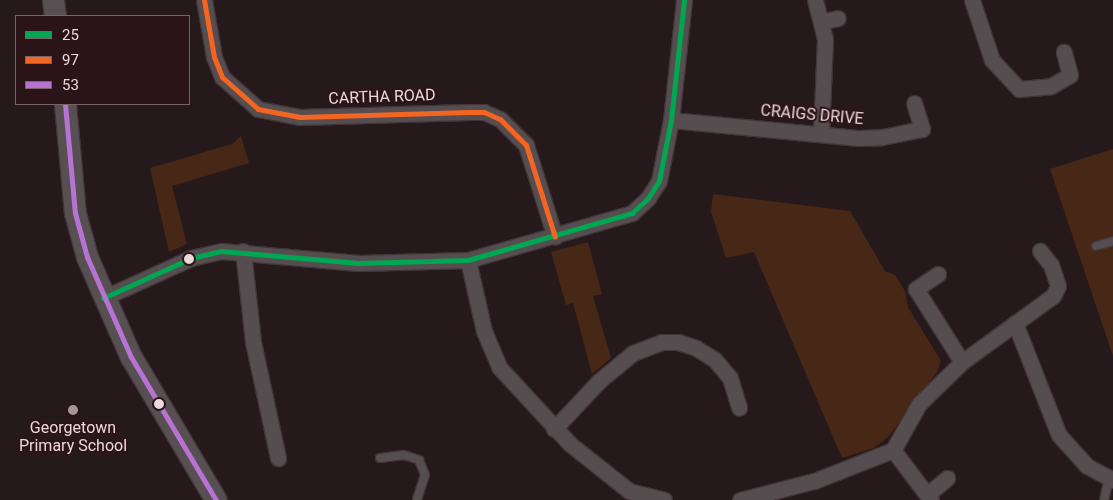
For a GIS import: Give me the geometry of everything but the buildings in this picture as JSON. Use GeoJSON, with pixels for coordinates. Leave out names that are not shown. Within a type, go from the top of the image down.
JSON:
{"type":"FeatureCollection","features":[{"type":"Feature","properties":{"kind":"street"},"geometry":{"type":"LineString","coordinates":[[53,0],[55,15]]}},
{"type":"Feature","properties":{"kind":"street","name":"CARTHA ROAD"},"geometry":{"type":"LineString","coordinates":[[204,0],[214,57],[222,77],[258,108],[300,117],[484,112],[500,119],[526,145],[555,237]]}},
{"type":"Feature","properties":{"kind":"street"},"geometry":{"type":"LineString","coordinates":[[103,298],[191,258],[221,251],[243,251],[358,263],[468,260],[555,237],[632,213],[648,198],[658,181],[671,120],[684,0]]}},
{"type":"Feature","properties":{"kind":"street"},"geometry":{"type":"LineString","coordinates":[[815,0],[825,39],[821,133]]}},
{"type":"Feature","properties":{"kind":"street"},"geometry":{"type":"LineString","coordinates":[[972,0],[992,60],[1019,89],[1052,86],[1070,75],[1064,52]]}},
{"type":"Feature","properties":{"kind":"street"},"geometry":{"type":"LineString","coordinates":[[821,22],[838,18]]}},
{"type":"Feature","properties":{"kind":"street","name":"CRAIGS DRIVE"},"geometry":{"type":"LineString","coordinates":[[671,120],[858,138],[922,129],[914,103]]}},
{"type":"Feature","properties":{"kind":"street"},"geometry":{"type":"LineString","coordinates":[[65,105],[75,213],[103,298],[131,357],[216,500]]}},
{"type":"Feature","properties":{"kind":"street"},"geometry":{"type":"LineString","coordinates":[[243,251],[253,342],[278,458]]}},
{"type":"Feature","properties":{"kind":"street"},"geometry":{"type":"LineString","coordinates":[[740,500],[814,481],[893,450],[919,404],[962,362],[1054,296],[1058,286],[1051,265],[1040,251]]}},
{"type":"Feature","properties":{"kind":"street"},"geometry":{"type":"LineString","coordinates":[[468,260],[484,331],[499,367],[554,429],[629,491],[664,500]]}},
{"type":"Feature","properties":{"kind":"street"},"geometry":{"type":"LineString","coordinates":[[938,274],[916,289],[962,362]]}},
{"type":"Feature","properties":{"kind":"street"},"geometry":{"type":"LineString","coordinates":[[1015,323],[1059,435],[1087,466],[1111,479]]}},
{"type":"Feature","properties":{"kind":"street"},"geometry":{"type":"LineString","coordinates":[[554,429],[599,381],[632,353],[661,342],[687,345],[716,360],[730,378],[739,408]]}},
{"type":"Feature","properties":{"kind":"street"},"geometry":{"type":"LineString","coordinates":[[893,450],[930,497],[947,478]]}},
{"type":"Feature","properties":{"kind":"lane"},"geometry":{"type":"LineString","coordinates":[[1096,246],[1113,241]]}},
{"type":"Feature","properties":{"kind":"lane"},"geometry":{"type":"LineString","coordinates":[[380,458],[404,454],[419,460],[424,475],[417,500]]}},
{"type":"Feature","properties":{"kind":"lane"},"geometry":{"type":"LineString","coordinates":[[1104,500],[1111,479]]}},
{"type":"Feature","properties":{"kind":"shaded area"},"geometry":{"type":"Polygon","coordinates":[[[241,136],[249,163],[172,186],[187,244],[169,252],[150,168],[232,144],[241,136]]]}},
{"type":"Feature","properties":{"kind":"shaded area"},"geometry":{"type":"Polygon","coordinates":[[[1113,149],[1113,356],[1050,169],[1113,149]]]}},
{"type":"Feature","properties":{"kind":"shaded area"},"geometry":{"type":"Polygon","coordinates":[[[713,194],[850,211],[885,271],[895,275],[905,291],[908,307],[941,361],[937,372],[888,437],[874,448],[842,458],[754,252],[726,258],[711,212],[713,194]]]}},
{"type":"Feature","properties":{"kind":"shaded area"},"geometry":{"type":"Polygon","coordinates":[[[588,242],[602,294],[593,296],[611,358],[592,374],[573,303],[566,305],[551,252],[588,242]]]}},
{"type":"Feature","properties":{"kind":"transit line","name":"97"},"geometry":{"type":"LineString","coordinates":[[204,0],[214,57],[222,77],[258,109],[300,117],[484,112],[500,119],[526,145],[555,237]]}},
{"type":"Feature","properties":{"kind":"transit line","name":"25"},"geometry":{"type":"LineString","coordinates":[[103,298],[191,258],[221,251],[358,263],[468,260],[632,213],[648,198],[659,181],[671,120],[684,0]]}},
{"type":"Feature","properties":{"kind":"transit line","name":"53"},"geometry":{"type":"LineString","coordinates":[[65,105],[75,213],[87,257],[131,357],[216,500]]}},
{"type":"Feature","properties":{"kind":"place","name":"Georgetown Primary School"},"geometry":{"type":"Point","coordinates":[73,410]}}]}
